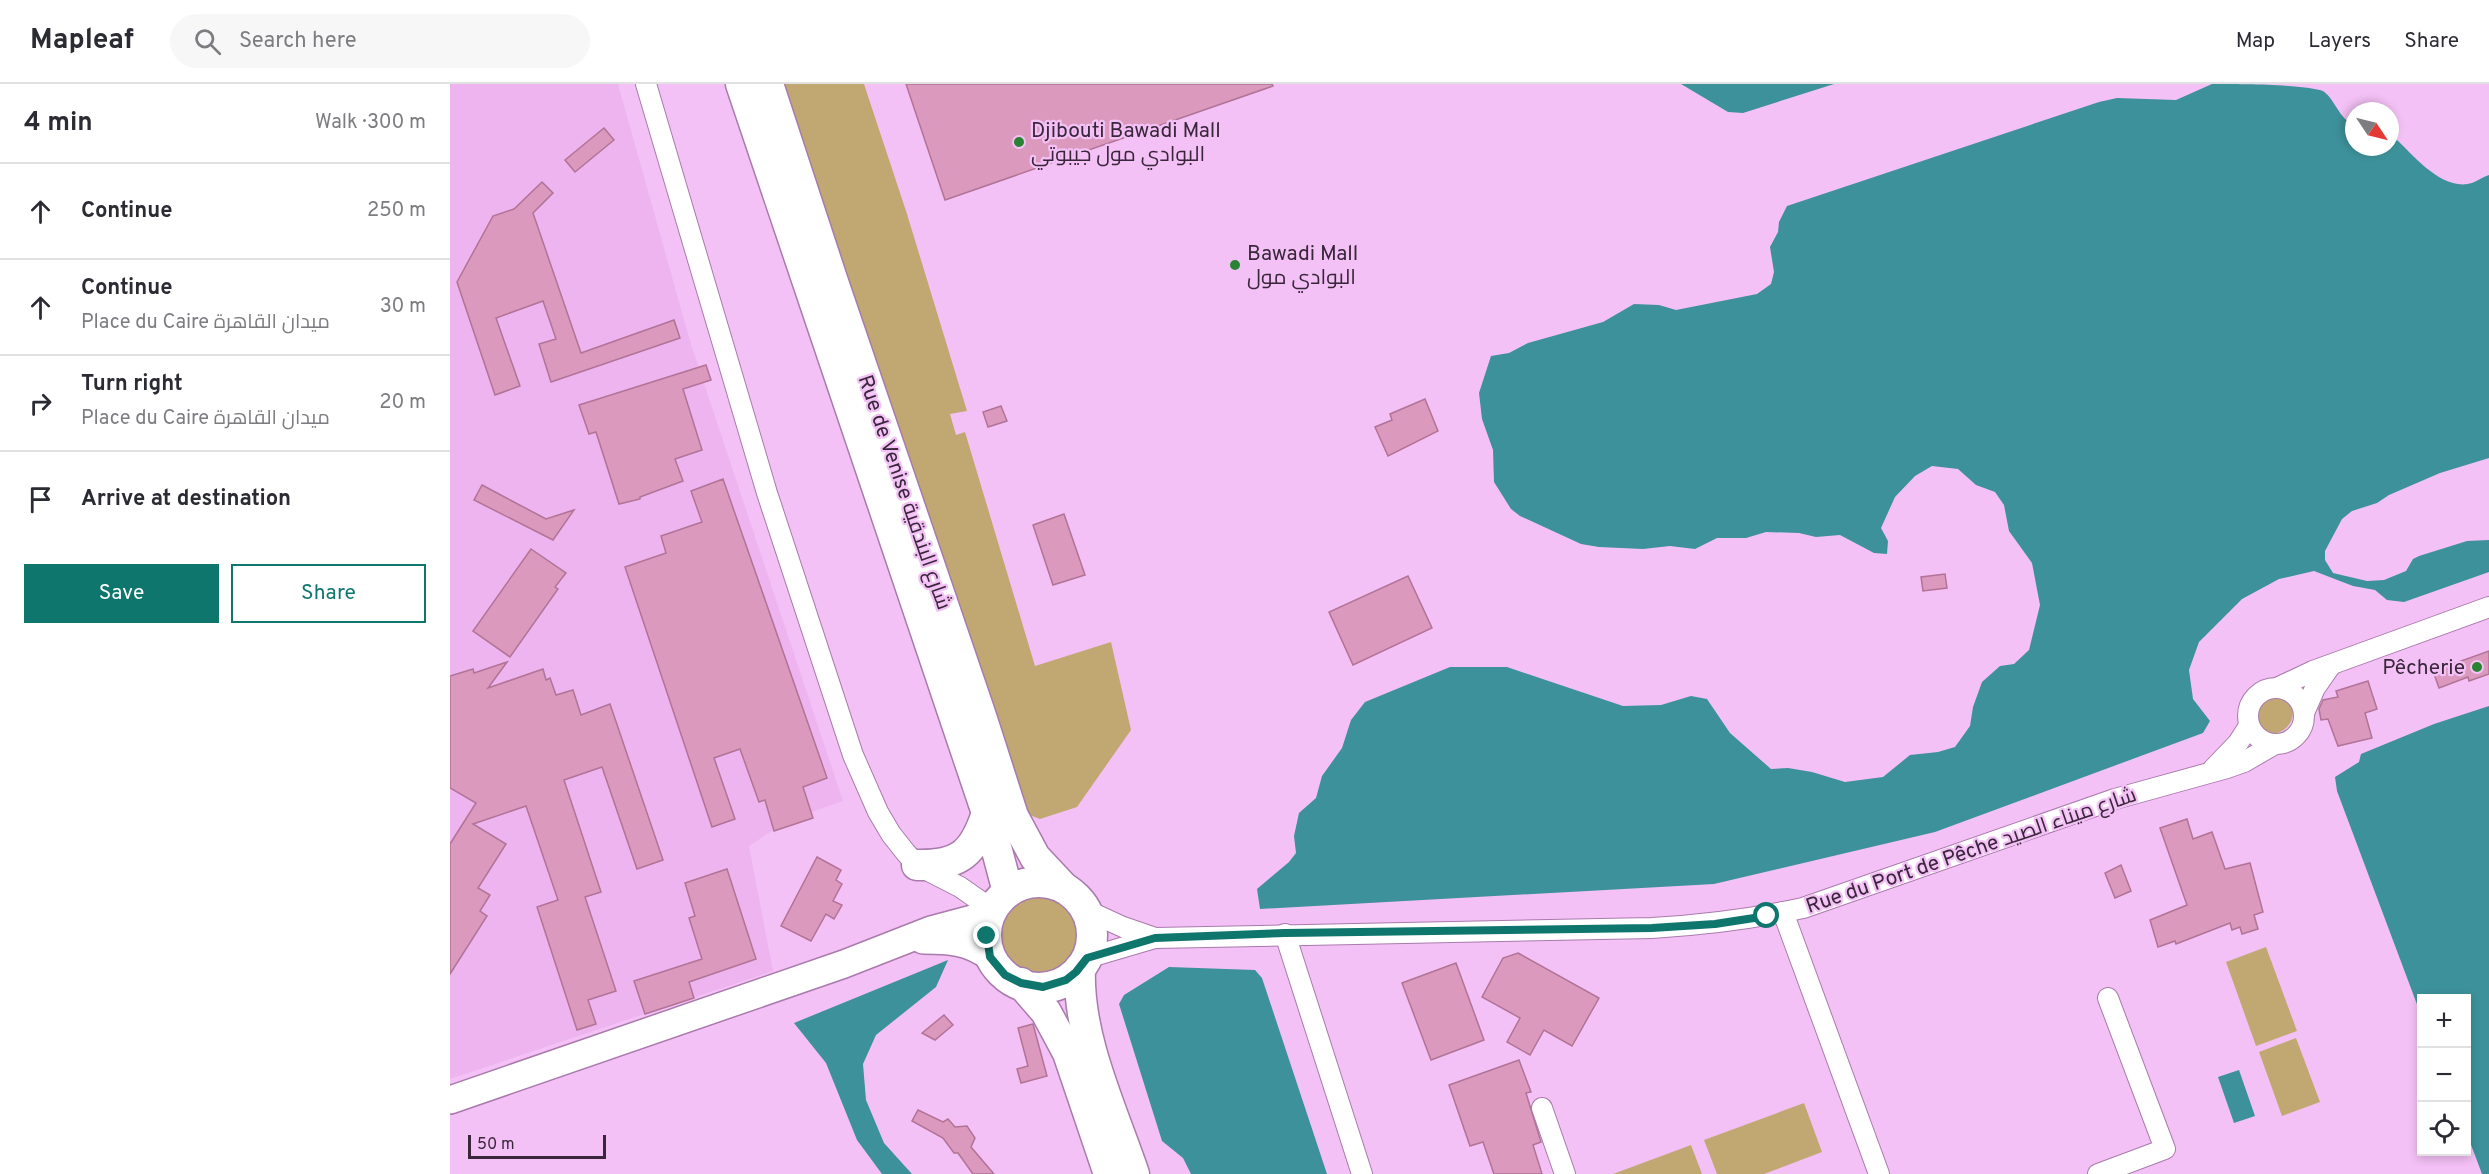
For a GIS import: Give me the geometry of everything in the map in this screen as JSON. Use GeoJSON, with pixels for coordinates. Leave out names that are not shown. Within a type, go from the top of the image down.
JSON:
{"type":"FeatureCollection","features":[{"type":"Feature","properties":{"kind":"main road","name":"Rue de Venise شارع البندقية"},"geometry":{"type":"LineString","coordinates":[[741,84],[987,813],[998,903]]}},
{"type":"Feature","properties":{"kind":"main road","name":"Rue de Venise شارع البندقية"},"geometry":{"type":"LineString","coordinates":[[768,84],[890,451],[978,705],[1013,816],[1035,857],[1064,888]]}},
{"type":"Feature","properties":{"kind":"main road"},"geometry":{"type":"LineString","coordinates":[[918,865],[941,866],[963,855],[978,836],[987,813]]}},
{"type":"Feature","properties":{"kind":"main road"},"geometry":{"type":"LineString","coordinates":[[450,1100],[743,1000],[959,921],[998,903],[1032,883],[1048,882],[1064,888],[1077,897],[1086,910],[1092,934],[1083,963],[1079,1001],[1086,1035],[1134,1174]]}},
{"type":"Feature","properties":{"kind":"main road"},"geometry":{"type":"LineString","coordinates":[[990,957],[987,936],[998,903]]}},
{"type":"Feature","properties":{"kind":"main road"},"geometry":{"type":"LineString","coordinates":[[904,940],[954,940],[977,948],[990,957],[1005,975],[1021,983],[1043,987],[1066,980],[1083,963]]}},
{"type":"Feature","properties":{"kind":"main road"},"geometry":{"type":"LineString","coordinates":[[1021,983],[1046,1012],[1068,1053],[1109,1174]]}},
{"type":"Feature","properties":{"kind":"street"},"geometry":{"type":"LineString","coordinates":[[646,84],[760,470],[853,755],[878,812],[891,834],[918,865],[960,887],[998,903]]}},
{"type":"Feature","properties":{"kind":"street"},"geometry":{"type":"LineString","coordinates":[[2279,687],[2313,671],[2489,607]]}},
{"type":"Feature","properties":{"kind":"street"},"geometry":{"type":"LineString","coordinates":[[2304,713],[2299,698],[2287,689],[2279,687],[2268,688],[2258,694],[2250,703],[2247,714],[2249,726],[2259,739],[2275,744],[2287,742],[2300,730],[2304,713],[2315,688],[2331,665]]}},
{"type":"Feature","properties":{"kind":"street","name":"Rue du Port de Pêche شارع ميناء الصيد"},"geometry":{"type":"LineString","coordinates":[[2209,772],[2238,743],[2249,726]]}},
{"type":"Feature","properties":{"kind":"street","name":"Rue du Port de Pêche شارع ميناء الصيد"},"geometry":{"type":"LineString","coordinates":[[1083,963],[1155,938],[1285,933],[1652,928],[1715,924],[1783,912],[1803,908],[1909,872],[2001,837],[2115,799],[2244,762],[2275,744]]}},
{"type":"Feature","properties":{"kind":"street","name":"Rue du Port de Pêche شارع ميناء الصيد"},"geometry":{"type":"LineString","coordinates":[[1086,910],[1123,927],[1155,938]]}},
{"type":"Feature","properties":{"kind":"street"},"geometry":{"type":"LineString","coordinates":[[1783,912],[1879,1174]]}},
{"type":"Feature","properties":{"kind":"street"},"geometry":{"type":"LineString","coordinates":[[1285,933],[1362,1174]]}},
{"type":"Feature","properties":{"kind":"street"},"geometry":{"type":"LineString","coordinates":[[2098,1174],[2165,1149],[2108,998]]}},
{"type":"Feature","properties":{"kind":"street"},"geometry":{"type":"LineString","coordinates":[[1542,1108],[1565,1174]]}},
{"type":"Feature","properties":{"kind":"shaded area"},"geometry":{"type":"Polygon","coordinates":[[[450,84],[618,84],[690,341],[843,801],[789,820],[749,846],[773,971],[450,1079],[450,84]]]}},
{"type":"Feature","properties":{"kind":"shaded area"},"geometry":{"type":"Polygon","coordinates":[[[778,84],[864,84],[907,214],[967,411],[950,414],[956,435],[965,432],[1035,666],[1111,642],[1131,730],[1077,807],[1040,819],[1019,811],[778,84]]]}},
{"type":"Feature","properties":{"kind":"shaded area"},"geometry":{"type":"Polygon","coordinates":[[[1681,84],[1834,84],[1743,113],[1728,112],[1681,84]]]}},
{"type":"Feature","properties":{"kind":"shaded area"},"geometry":{"type":"Polygon","coordinates":[[[2212,84],[2285,86],[2323,91],[2345,118],[2345,156],[2399,156],[2399,142],[2430,171],[2450,182],[2472,183],[2489,175],[2489,458],[2440,473],[2389,495],[2377,503],[2352,511],[2342,519],[2325,551],[2325,560],[2333,573],[2367,581],[2384,580],[2406,571],[2413,559],[2419,556],[2467,541],[2489,540],[2489,572],[2404,602],[2387,600],[2375,590],[2353,586],[2314,571],[2279,579],[2242,599],[2199,642],[2189,670],[2193,699],[2210,721],[2203,733],[1935,832],[1714,884],[1260,909],[1257,889],[1289,862],[1296,853],[1294,836],[1299,813],[1316,798],[1322,776],[1342,748],[1351,720],[1365,702],[1450,667],[1507,667],[1623,706],[1661,705],[1691,696],[1707,699],[1730,733],[1771,769],[1788,768],[1812,772],[1845,782],[1883,777],[1910,755],[1938,752],[1955,747],[1970,726],[1973,707],[1982,682],[2000,666],[2014,664],[2029,650],[2040,605],[2032,563],[2009,531],[2004,505],[1995,492],[1976,485],[1958,469],[1932,466],[1915,476],[1895,497],[1881,528],[1888,541],[1887,554],[1874,553],[1840,535],[1816,537],[1799,533],[1766,532],[1746,538],[1717,538],[1695,549],[1670,546],[1643,549],[1581,544],[1520,516],[1511,509],[1494,482],[1493,450],[1482,419],[1479,393],[1491,356],[1509,353],[1528,343],[1603,322],[1634,304],[1659,305],[1676,310],[1757,294],[1771,284],[1774,272],[1770,247],[1787,206],[2099,102],[2117,98],[2176,100],[2212,84]]]}},
{"type":"Feature","properties":{"kind":"shaded area"},"geometry":{"type":"Polygon","coordinates":[[[2271,690],[2286,697],[2293,712],[2286,727],[2271,734],[2256,727],[2249,712],[2256,697],[2271,690]]]}},
{"type":"Feature","properties":{"kind":"shaded area"},"geometry":{"type":"Polygon","coordinates":[[[2489,706],[2489,1174],[2482,1174],[2471,1145],[2471,994],[2417,994],[2417,1004],[2337,791],[2335,777],[2359,762],[2361,754],[2434,724],[2489,706]]]}},
{"type":"Feature","properties":{"kind":"shaded area"},"geometry":{"type":"Polygon","coordinates":[[[1039,893],[1055,896],[1068,905],[1077,918],[1080,934],[1077,950],[1068,963],[1055,972],[1039,975],[1023,972],[1010,963],[1001,950],[998,934],[1001,918],[1010,905],[1023,896],[1039,893]]]}},
{"type":"Feature","properties":{"kind":"shaded area"},"geometry":{"type":"Polygon","coordinates":[[[2266,947],[2297,1031],[2256,1046],[2226,962],[2266,947]]]}},
{"type":"Feature","properties":{"kind":"shaded area"},"geometry":{"type":"Polygon","coordinates":[[[948,960],[936,987],[876,1035],[863,1064],[866,1100],[884,1143],[912,1174],[882,1174],[857,1140],[826,1063],[794,1023],[948,960]]]}},
{"type":"Feature","properties":{"kind":"shaded area"},"geometry":{"type":"Polygon","coordinates":[[[1169,967],[1255,970],[1262,978],[1327,1174],[1191,1174],[1183,1158],[1162,1141],[1119,1004],[1124,995],[1169,967]]]}},
{"type":"Feature","properties":{"kind":"shaded area"},"geometry":{"type":"Polygon","coordinates":[[[2296,1038],[2320,1102],[2282,1116],[2259,1052],[2296,1038]]]}},
{"type":"Feature","properties":{"kind":"shaded area"},"geometry":{"type":"Polygon","coordinates":[[[2239,1070],[2255,1116],[2234,1123],[2218,1077],[2239,1070]]]}},
{"type":"Feature","properties":{"kind":"shaded area"},"geometry":{"type":"Polygon","coordinates":[[[1804,1103],[1822,1152],[1764,1174],[1717,1174],[1704,1140],[1804,1103]]]}},
{"type":"Feature","properties":{"kind":"shaded area"},"geometry":{"type":"Polygon","coordinates":[[[1691,1145],[1702,1174],[1613,1174],[1691,1145]]]}},
{"type":"Feature","properties":{"kind":"building","name":"Djibouti Bawadi Mall البوادي مول جيبوتي"},"geometry":{"type":"Polygon","coordinates":[[[906,84],[1272,84],[1273,86],[945,200],[906,84]]]}},
{"type":"Feature","properties":{"kind":"building"},"geometry":{"type":"Polygon","coordinates":[[[604,128],[614,140],[575,172],[565,160],[604,128]]]}},
{"type":"Feature","properties":{"kind":"building"},"geometry":{"type":"Polygon","coordinates":[[[542,182],[553,193],[533,213],[581,353],[674,320],[680,338],[551,382],[539,344],[556,339],[543,301],[496,318],[520,386],[495,395],[457,282],[493,216],[514,209],[542,182]]]}},
{"type":"Feature","properties":{"kind":"building"},"geometry":{"type":"Polygon","coordinates":[[[706,365],[711,380],[683,389],[702,450],[675,459],[683,481],[640,497],[640,499],[619,504],[596,432],[589,434],[579,405],[706,365]]]}},
{"type":"Feature","properties":{"kind":"building"},"geometry":{"type":"Polygon","coordinates":[[[1425,399],[1438,431],[1388,456],[1375,427],[1392,420],[1390,414],[1425,399]]]}},
{"type":"Feature","properties":{"kind":"building"},"geometry":{"type":"Polygon","coordinates":[[[1001,406],[1007,421],[988,427],[983,412],[1001,406]]]}},
{"type":"Feature","properties":{"kind":"building"},"geometry":{"type":"Polygon","coordinates":[[[723,479],[827,778],[803,787],[813,818],[774,831],[765,800],[759,802],[740,749],[714,758],[735,819],[712,827],[625,567],[666,553],[661,536],[702,522],[691,491],[723,479]]]}},
{"type":"Feature","properties":{"kind":"building"},"geometry":{"type":"Polygon","coordinates":[[[482,485],[546,519],[574,510],[553,540],[474,500],[482,485]]]}},
{"type":"Feature","properties":{"kind":"building"},"geometry":{"type":"Polygon","coordinates":[[[1064,514],[1085,575],[1053,585],[1033,525],[1064,514]]]}},
{"type":"Feature","properties":{"kind":"building"},"geometry":{"type":"Polygon","coordinates":[[[531,549],[566,573],[555,587],[558,589],[510,657],[473,631],[531,549]]]}},
{"type":"Feature","properties":{"kind":"building"},"geometry":{"type":"Polygon","coordinates":[[[1945,574],[1947,588],[1923,591],[1921,577],[1945,574]]]}},
{"type":"Feature","properties":{"kind":"building"},"geometry":{"type":"Polygon","coordinates":[[[1408,576],[1432,628],[1353,665],[1329,612],[1408,576]]]}},
{"type":"Feature","properties":{"kind":"building"},"geometry":{"type":"Polygon","coordinates":[[[2489,651],[2489,674],[2469,681],[2468,677],[2439,688],[2433,671],[2489,651]]]}},
{"type":"Feature","properties":{"kind":"building"},"geometry":{"type":"Polygon","coordinates":[[[507,662],[488,688],[543,669],[546,680],[550,678],[556,695],[573,690],[581,715],[610,704],[663,860],[637,869],[602,767],[564,780],[601,892],[585,897],[616,991],[588,1000],[596,1024],[577,1030],[537,907],[558,900],[526,806],[473,824],[506,844],[478,888],[490,895],[480,911],[487,916],[450,974],[450,844],[476,803],[450,788],[450,676],[473,669],[474,673],[507,662]]]}},
{"type":"Feature","properties":{"kind":"building"},"geometry":{"type":"Polygon","coordinates":[[[2368,681],[2377,709],[2365,713],[2372,738],[2338,746],[2328,719],[2321,720],[2319,709],[2323,700],[2338,697],[2336,691],[2368,681]]]}},
{"type":"Feature","properties":{"kind":"building"},"geometry":{"type":"Polygon","coordinates":[[[2187,819],[2193,839],[2212,832],[2225,869],[2250,863],[2263,912],[2254,915],[2258,929],[2242,934],[2240,927],[2232,930],[2230,923],[2176,944],[2175,941],[2158,947],[2150,920],[2187,905],[2160,828],[2187,819]]]}},
{"type":"Feature","properties":{"kind":"building"},"geometry":{"type":"Polygon","coordinates":[[[817,857],[841,870],[836,880],[842,884],[833,901],[842,905],[834,919],[826,914],[811,941],[781,926],[817,857]]]}},
{"type":"Feature","properties":{"kind":"building"},"geometry":{"type":"Polygon","coordinates":[[[2121,865],[2131,891],[2115,898],[2105,873],[2121,865]]]}},
{"type":"Feature","properties":{"kind":"building"},"geometry":{"type":"Polygon","coordinates":[[[727,869],[756,959],[689,982],[694,998],[645,1014],[634,981],[702,959],[689,918],[695,916],[685,883],[727,869]]]}},
{"type":"Feature","properties":{"kind":"building"},"geometry":{"type":"Polygon","coordinates":[[[1518,953],[1599,998],[1572,1046],[1544,1030],[1530,1055],[1507,1042],[1520,1018],[1482,997],[1503,958],[1518,953]]]}},
{"type":"Feature","properties":{"kind":"building"},"geometry":{"type":"Polygon","coordinates":[[[1456,963],[1484,1040],[1431,1060],[1402,983],[1456,963]]]}},
{"type":"Feature","properties":{"kind":"building"},"geometry":{"type":"Polygon","coordinates":[[[944,1015],[953,1025],[935,1040],[922,1033],[944,1015]]]}},
{"type":"Feature","properties":{"kind":"building"},"geometry":{"type":"Polygon","coordinates":[[[1033,1024],[1047,1076],[1021,1083],[1017,1069],[1028,1066],[1018,1028],[1033,1024]]]}},
{"type":"Feature","properties":{"kind":"building"},"geometry":{"type":"Polygon","coordinates":[[[1519,1060],[1531,1092],[1526,1093],[1541,1142],[1533,1145],[1542,1174],[1494,1174],[1483,1142],[1470,1146],[1449,1085],[1519,1060]]]}},
{"type":"Feature","properties":{"kind":"building"},"geometry":{"type":"Polygon","coordinates":[[[918,1110],[943,1122],[948,1119],[955,1127],[967,1126],[975,1138],[971,1147],[994,1174],[973,1174],[958,1153],[954,1153],[943,1138],[912,1121],[918,1110]]]}},
{"type":"Feature","properties":{"kind":"place","name":"Djibouti Bawadi Mall البوادي مول جيبوتي"},"geometry":{"type":"Point","coordinates":[1019,142]}},
{"type":"Feature","properties":{"kind":"place","name":"Bawadi Mall البوادي مول"},"geometry":{"type":"Point","coordinates":[1235,265]}},
{"type":"Feature","properties":{"kind":"place","name":"Pêcherie"},"geometry":{"type":"Point","coordinates":[2477,667]}},
{"type":"Feature","properties":{"kind":"route"},"geometry":{"type":"LineString","coordinates":[[987,936],[990,957],[1005,975],[1030,987],[1043,987],[1066,980],[1087,958],[1155,938],[1285,933],[1652,928],[1715,924],[1767,916]]}}]}
